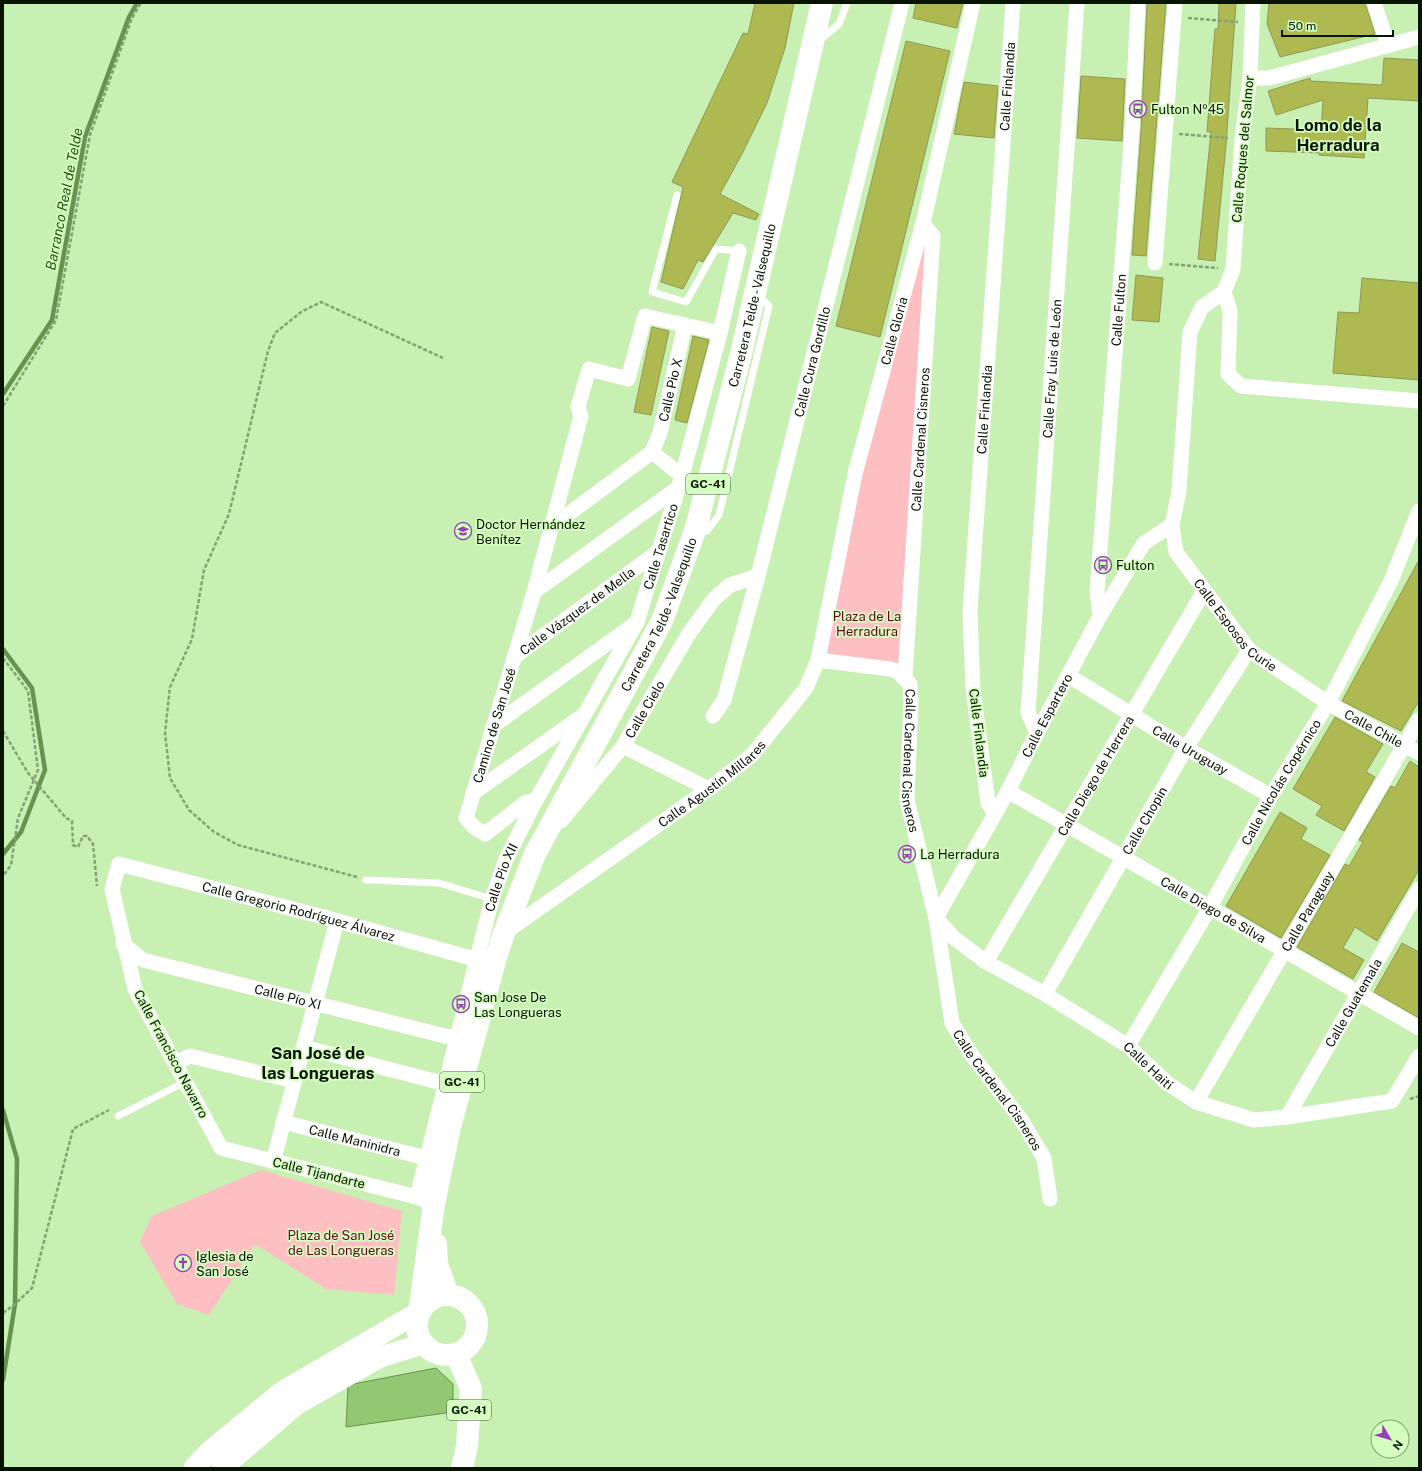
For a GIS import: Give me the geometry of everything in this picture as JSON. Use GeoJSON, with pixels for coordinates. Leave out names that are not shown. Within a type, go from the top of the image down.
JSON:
{"type":"FeatureCollection","features":[{"type":"Feature","properties":{"kind":"main road","name":"Carretera Telde - Valsequillo"},"geometry":{"type":"LineString","coordinates":[[419,1312],[426,1200],[450,1128],[486,961],[504,933],[535,854],[662,621],[696,528],[756,293],[822,3]]}},
{"type":"Feature","properties":{"kind":"main road","name":"Carretera Telde - Valsequillo"},"geometry":{"type":"LineString","coordinates":[[426,1200],[437,1264],[448,1295]]}},
{"type":"Feature","properties":{"kind":"main road"},"geometry":{"type":"LineString","coordinates":[[419,1312],[425,1303],[434,1297],[448,1295],[458,1297],[467,1303],[476,1319],[476,1330],[473,1339],[465,1349],[456,1354],[446,1355],[435,1353],[423,1344]]}},
{"type":"Feature","properties":{"kind":"main road","name":"GC-41"},"geometry":{"type":"LineString","coordinates":[[419,1312],[416,1325],[418,1336],[423,1344]]}},
{"type":"Feature","properties":{"kind":"main road","name":"GC-41"},"geometry":{"type":"LineString","coordinates":[[456,1354],[471,1389],[466,1446],[462,1468]]}},
{"type":"Feature","properties":{"kind":"street","name":"Calle Cura Gordillo"},"geometry":{"type":"LineString","coordinates":[[713,716],[724,700],[758,576],[902,3]]}},
{"type":"Feature","properties":{"kind":"street","name":"Calle Gloria"},"geometry":{"type":"LineString","coordinates":[[818,660],[855,474],[923,223],[973,3]]}},
{"type":"Feature","properties":{"kind":"street","name":"Calle Finlandia"},"geometry":{"type":"LineString","coordinates":[[995,814],[988,803],[973,689],[970,611],[1013,3]]}},
{"type":"Feature","properties":{"kind":"street","name":"Calle Fray Luis de León"},"geometry":{"type":"LineString","coordinates":[[1037,732],[1028,712],[1077,3]]}},
{"type":"Feature","properties":{"kind":"street","name":"Calle Fulton"},"geometry":{"type":"LineString","coordinates":[[1100,616],[1097,591],[1132,130],[1138,3]]}},
{"type":"Feature","properties":{"kind":"street","name":"Calle Roques del Salmor"},"geometry":{"type":"LineString","coordinates":[[1224,292],[1233,269],[1242,139],[1250,78],[1253,3]]}},
{"type":"Feature","properties":{"kind":"street"},"geometry":{"type":"LineString","coordinates":[[1374,3],[1388,46]]}},
{"type":"Feature","properties":{"kind":"street"},"geometry":{"type":"LineString","coordinates":[[1155,263],[1175,10]]}},
{"type":"Feature","properties":{"kind":"street"},"geometry":{"type":"LineString","coordinates":[[1250,78],[1269,78],[1419,37]]}},
{"type":"Feature","properties":{"kind":"street","name":"Calle Cardenal Cisneros"},"geometry":{"type":"LineString","coordinates":[[923,223],[933,236],[904,677],[910,684],[911,702],[907,800],[936,918],[952,1023],[971,1054],[1022,1121],[1044,1158],[1050,1199]]}},
{"type":"Feature","properties":{"kind":"street","name":"Calle Tasartico"},"geometry":{"type":"LineString","coordinates":[[586,714],[637,622],[680,482],[720,333],[739,251]]}},
{"type":"Feature","properties":{"kind":"street"},"geometry":{"type":"LineString","coordinates":[[1172,525],[1178,491],[1190,332],[1202,307],[1224,292],[1230,311],[1228,374],[1241,386],[1419,401]]}},
{"type":"Feature","properties":{"kind":"street","name":"Camino de San José"},"geometry":{"type":"LineString","coordinates":[[485,834],[474,828],[466,818],[534,592],[581,416],[578,407],[589,369],[628,379],[645,316],[720,333]]}},
{"type":"Feature","properties":{"kind":"street","name":"Calle Pio X"},"geometry":{"type":"LineString","coordinates":[[652,452],[660,433],[685,325]]}},
{"type":"Feature","properties":{"kind":"street"},"geometry":{"type":"LineString","coordinates":[[534,592],[680,482],[652,452],[551,527]]}},
{"type":"Feature","properties":{"kind":"street","name":"Calle Nicolás Copérnico"},"geometry":{"type":"LineString","coordinates":[[1128,1046],[1272,796],[1328,703],[1391,581],[1419,511]]}},
{"type":"Feature","properties":{"kind":"street","name":"Calle Espartero"},"geometry":{"type":"LineString","coordinates":[[936,918],[1008,791],[1037,732],[1069,676],[1100,616],[1144,543],[1172,525]]}},
{"type":"Feature","properties":{"kind":"street","name":"Calle Esposos Curie"},"geometry":{"type":"LineString","coordinates":[[1172,525],[1176,552],[1249,650],[1328,703]]}},
{"type":"Feature","properties":{"kind":"street","name":"Calle Vázquez de Mella"},"geometry":{"type":"LineString","coordinates":[[514,657],[659,551]]}},
{"type":"Feature","properties":{"kind":"street","name":"Calle Cielo"},"geometry":{"type":"LineString","coordinates":[[535,854],[623,746],[688,635],[714,599],[730,585],[758,576]]}},
{"type":"Feature","properties":{"kind":"street","name":"Calle Diego de Herrera"},"geometry":{"type":"LineString","coordinates":[[986,962],[1204,591]]}},
{"type":"Feature","properties":{"kind":"street"},"geometry":{"type":"LineString","coordinates":[[493,726],[637,622]]}},
{"type":"Feature","properties":{"kind":"street","name":"Calle Chopin"},"geometry":{"type":"LineString","coordinates":[[1044,994],[1186,748],[1249,650]]}},
{"type":"Feature","properties":{"kind":"street"},"geometry":{"type":"LineString","coordinates":[[818,660],[890,669],[897,671],[904,677]]}},
{"type":"Feature","properties":{"kind":"street","name":"Calle Agustín Millares"},"geometry":{"type":"LineString","coordinates":[[504,933],[709,789],[752,755],[806,688],[818,660]]}},
{"type":"Feature","properties":{"kind":"street","name":"Calle Uruguay"},"geometry":{"type":"LineString","coordinates":[[1069,676],[1186,748],[1272,796]]}},
{"type":"Feature","properties":{"kind":"street","name":"Calle Chile"},"geometry":{"type":"LineString","coordinates":[[1328,703],[1419,753]]}},
{"type":"Feature","properties":{"kind":"street"},"geometry":{"type":"LineString","coordinates":[[473,793],[586,714]]}},
{"type":"Feature","properties":{"kind":"street","name":"Calle Pio XII"},"geometry":{"type":"LineString","coordinates":[[426,1200],[426,1158],[457,1039],[486,961],[492,899],[506,859],[536,800],[586,714]]}},
{"type":"Feature","properties":{"kind":"street","name":"Calle Paraguay"},"geometry":{"type":"LineString","coordinates":[[1196,1102],[1419,720]]}},
{"type":"Feature","properties":{"kind":"street"},"geometry":{"type":"LineString","coordinates":[[623,746],[709,789]]}},
{"type":"Feature","properties":{"kind":"street","name":"Calle Diego de Silva"},"geometry":{"type":"LineString","coordinates":[[1008,791],[1210,906],[1419,1028]]}},
{"type":"Feature","properties":{"kind":"street","name":"Calle Pio XII"},"geometry":{"type":"LineString","coordinates":[[485,834],[526,802],[536,800]]}},
{"type":"Feature","properties":{"kind":"street","name":"Calle Gregorio Rodríguez Álvarez"},"geometry":{"type":"LineString","coordinates":[[119,864],[486,961]]}},
{"type":"Feature","properties":{"kind":"street","name":"Calle Francisco Navarro"},"geometry":{"type":"LineString","coordinates":[[119,864],[112,889],[123,944],[135,989],[221,1148]]}},
{"type":"Feature","properties":{"kind":"street","name":"Calle Guatemala"},"geometry":{"type":"LineString","coordinates":[[1287,1117],[1419,889]]}},
{"type":"Feature","properties":{"kind":"street","name":"Calle Haití"},"geometry":{"type":"LineString","coordinates":[[936,918],[954,938],[986,962],[1044,994],[1128,1046],[1167,1083],[1196,1102],[1254,1120],[1287,1117],[1392,1101],[1419,1056]]}},
{"type":"Feature","properties":{"kind":"street"},"geometry":{"type":"LineString","coordinates":[[273,1162],[337,921]]}},
{"type":"Feature","properties":{"kind":"street","name":"Calle Pío XI"},"geometry":{"type":"LineString","coordinates":[[123,944],[143,960],[315,1005],[457,1039]]}},
{"type":"Feature","properties":{"kind":"street"},"geometry":{"type":"LineString","coordinates":[[303,1047],[446,1084]]}},
{"type":"Feature","properties":{"kind":"street"},"geometry":{"type":"LineString","coordinates":[[175,1063],[190,1056],[294,1081]]}},
{"type":"Feature","properties":{"kind":"street","name":"Calle Maninidra"},"geometry":{"type":"LineString","coordinates":[[283,1122],[426,1158]]}},
{"type":"Feature","properties":{"kind":"street","name":"Calle Tijandarte"},"geometry":{"type":"LineString","coordinates":[[221,1148],[426,1200]]}},
{"type":"Feature","properties":{"kind":"street"},"geometry":{"type":"LineString","coordinates":[[194,1468],[210,1451],[283,1391],[419,1312]]}},
{"type":"Feature","properties":{"kind":"street"},"geometry":{"type":"LineString","coordinates":[[222,1468],[297,1404],[380,1357],[423,1344]]}},
{"type":"Feature","properties":{"kind":"lane"},"geometry":{"type":"LineString","coordinates":[[813,46],[840,24],[847,3]]}},
{"type":"Feature","properties":{"kind":"lane"},"geometry":{"type":"LineString","coordinates":[[677,195],[652,292],[686,302],[716,249],[739,251]]}},
{"type":"Feature","properties":{"kind":"lane"},"geometry":{"type":"LineString","coordinates":[[366,880],[439,883],[492,899]]}},
{"type":"Feature","properties":{"kind":"lane"},"geometry":{"type":"LineString","coordinates":[[118,1116],[185,1082]]}},
{"type":"Feature","properties":{"kind":"path"},"geometry":{"type":"LineString","coordinates":[[3,406],[56,320],[90,136],[132,18],[141,3]]}},
{"type":"Feature","properties":{"kind":"path"},"geometry":{"type":"LineString","coordinates":[[1175,10],[1251,24]]}},
{"type":"Feature","properties":{"kind":"path"},"geometry":{"type":"LineString","coordinates":[[1166,133],[1242,139]]}},
{"type":"Feature","properties":{"kind":"path"},"geometry":{"type":"LineString","coordinates":[[1155,263],[1233,269]]}},
{"type":"Feature","properties":{"kind":"path"},"geometry":{"type":"LineString","coordinates":[[366,880],[238,845],[214,832],[189,810],[170,778],[165,733],[170,687],[192,639],[204,570],[229,514],[268,352],[275,333],[301,312],[321,302],[443,358]]}},
{"type":"Feature","properties":{"kind":"path"},"geometry":{"type":"LineString","coordinates":[[3,658],[28,691],[38,770],[18,818],[11,865],[3,876]]}},
{"type":"Feature","properties":{"kind":"path"},"geometry":{"type":"LineString","coordinates":[[3,731],[20,761],[34,781],[66,818],[72,821],[73,845],[78,847],[83,836],[87,836],[93,844],[97,887]]}},
{"type":"Feature","properties":{"kind":"path"},"geometry":{"type":"LineString","coordinates":[[3,1313],[16,1304],[32,1288],[73,1129],[112,1108]]}},
{"type":"Feature","properties":{"kind":"green space","name":"Plaza de La Herradura"},"geometry":{"type":"Polygon","coordinates":[[[924,233],[930,239],[900,668],[824,657],[859,477],[924,233]]]}},
{"type":"Feature","properties":{"kind":"green space","name":"Plaza de San José de Las Longueras"},"geometry":{"type":"Polygon","coordinates":[[[261,1170],[402,1211],[394,1295],[326,1289],[255,1244],[209,1315],[177,1304],[140,1242],[152,1216],[261,1170]]]}},
{"type":"Feature","properties":{"kind":"shaded area"},"geometry":{"type":"Polygon","coordinates":[[[436,1368],[453,1384],[453,1412],[346,1427],[348,1385],[436,1368]]]}},
{"type":"Feature","properties":{"kind":"building"},"geometry":{"type":"Polygon","coordinates":[[[755,3],[794,3],[785,48],[767,103],[720,194],[759,214],[756,220],[733,213],[703,262],[698,260],[683,289],[661,282],[683,187],[672,182],[743,33],[748,34],[755,3]]]}},
{"type":"Feature","properties":{"kind":"building"},"geometry":{"type":"Polygon","coordinates":[[[916,3],[963,3],[957,28],[913,18],[916,3]]]}},
{"type":"Feature","properties":{"kind":"building"},"geometry":{"type":"Polygon","coordinates":[[[1147,3],[1166,3],[1146,256],[1132,255],[1141,131],[1147,3]]]}},
{"type":"Feature","properties":{"kind":"building"},"geometry":{"type":"Polygon","coordinates":[[[1219,3],[1236,3],[1226,145],[1215,261],[1198,259],[1211,132],[1207,132],[1215,29],[1218,29],[1219,3]]]}},
{"type":"Feature","properties":{"kind":"building"},"geometry":{"type":"Polygon","coordinates":[[[1269,3],[1365,3],[1375,34],[1280,57],[1267,24],[1269,3]]]}},
{"type":"Feature","properties":{"kind":"building"},"geometry":{"type":"Polygon","coordinates":[[[906,41],[950,51],[880,337],[836,326],[906,41]]]}},
{"type":"Feature","properties":{"kind":"building"},"geometry":{"type":"Polygon","coordinates":[[[1384,58],[1419,60],[1419,101],[1368,98],[1364,158],[1319,155],[1320,153],[1266,151],[1266,128],[1321,130],[1323,100],[1276,115],[1268,91],[1310,78],[1311,81],[1382,85],[1384,58]]]}},
{"type":"Feature","properties":{"kind":"building"},"geometry":{"type":"Polygon","coordinates":[[[1081,76],[1125,79],[1122,141],[1077,138],[1081,76]]]}},
{"type":"Feature","properties":{"kind":"building"},"geometry":{"type":"Polygon","coordinates":[[[964,82],[998,86],[994,138],[954,134],[964,82]]]}},
{"type":"Feature","properties":{"kind":"building"},"geometry":{"type":"Polygon","coordinates":[[[1136,275],[1163,278],[1159,322],[1132,320],[1136,275]]]}},
{"type":"Feature","properties":{"kind":"building"},"geometry":{"type":"Polygon","coordinates":[[[1362,278],[1419,283],[1419,380],[1333,373],[1338,312],[1359,313],[1362,278]]]}},
{"type":"Feature","properties":{"kind":"building"},"geometry":{"type":"Polygon","coordinates":[[[652,327],[669,331],[651,415],[634,412],[652,327]]]}},
{"type":"Feature","properties":{"kind":"building"},"geometry":{"type":"Polygon","coordinates":[[[693,336],[709,340],[687,423],[675,420],[693,336]]]}},
{"type":"Feature","properties":{"kind":"building"},"geometry":{"type":"Polygon","coordinates":[[[1419,560],[1419,701],[1401,731],[1342,701],[1419,560]]]}},
{"type":"Feature","properties":{"kind":"building"},"geometry":{"type":"Polygon","coordinates":[[[1335,717],[1383,744],[1366,772],[1375,777],[1344,831],[1316,815],[1322,806],[1293,789],[1335,717]]]}},
{"type":"Feature","properties":{"kind":"building"},"geometry":{"type":"Polygon","coordinates":[[[1410,761],[1419,767],[1419,870],[1377,941],[1355,927],[1343,948],[1364,960],[1353,979],[1297,947],[1345,864],[1349,866],[1363,842],[1359,840],[1391,786],[1395,788],[1410,761]]]}},
{"type":"Feature","properties":{"kind":"building"},"geometry":{"type":"Polygon","coordinates":[[[1280,812],[1307,828],[1301,839],[1330,855],[1281,938],[1226,906],[1280,812]]]}},
{"type":"Feature","properties":{"kind":"building"},"geometry":{"type":"Polygon","coordinates":[[[1402,943],[1419,952],[1419,1018],[1374,992],[1402,943]]]}},
{"type":"Feature","properties":{"kind":"waterway","name":"Barranco Real de Telde"},"geometry":{"type":"LineString","coordinates":[[3,394],[52,320],[85,137],[129,17],[137,3]]}},
{"type":"Feature","properties":{"kind":"waterway","name":"Barranco Real de Telde"},"geometry":{"type":"LineString","coordinates":[[3,649],[32,688],[45,770],[21,832],[3,854]]}},
{"type":"Feature","properties":{"kind":"waterway","name":"Barranco Real de Telde"},"geometry":{"type":"LineString","coordinates":[[3,1110],[17,1159],[15,1304],[3,1380]]}},
{"type":"Feature","properties":{"kind":"place","name":"Fulton Nº45"},"geometry":{"type":"Point","coordinates":[1138,109]}},
{"type":"Feature","properties":{"kind":"place","name":"Doctor Hernández Benítez"},"geometry":{"type":"Point","coordinates":[463,531]}},
{"type":"Feature","properties":{"kind":"place","name":"Fulton"},"geometry":{"type":"Point","coordinates":[1103,565]}},
{"type":"Feature","properties":{"kind":"place","name":"La Herradura"},"geometry":{"type":"Point","coordinates":[907,854]}},
{"type":"Feature","properties":{"kind":"place","name":"San Jose De Las Longueras"},"geometry":{"type":"Point","coordinates":[461,1004]}},
{"type":"Feature","properties":{"kind":"place","name":"Iglesia de San José"},"geometry":{"type":"Point","coordinates":[183,1263]}},
{"type":"Feature","properties":{"kind":"district","name":"Lomo de la Herradura"},"geometry":{"type":"Point","coordinates":[1338,135]}},
{"type":"Feature","properties":{"kind":"district","name":"San José de las Longueras"},"geometry":{"type":"Point","coordinates":[318,1063]}}]}
